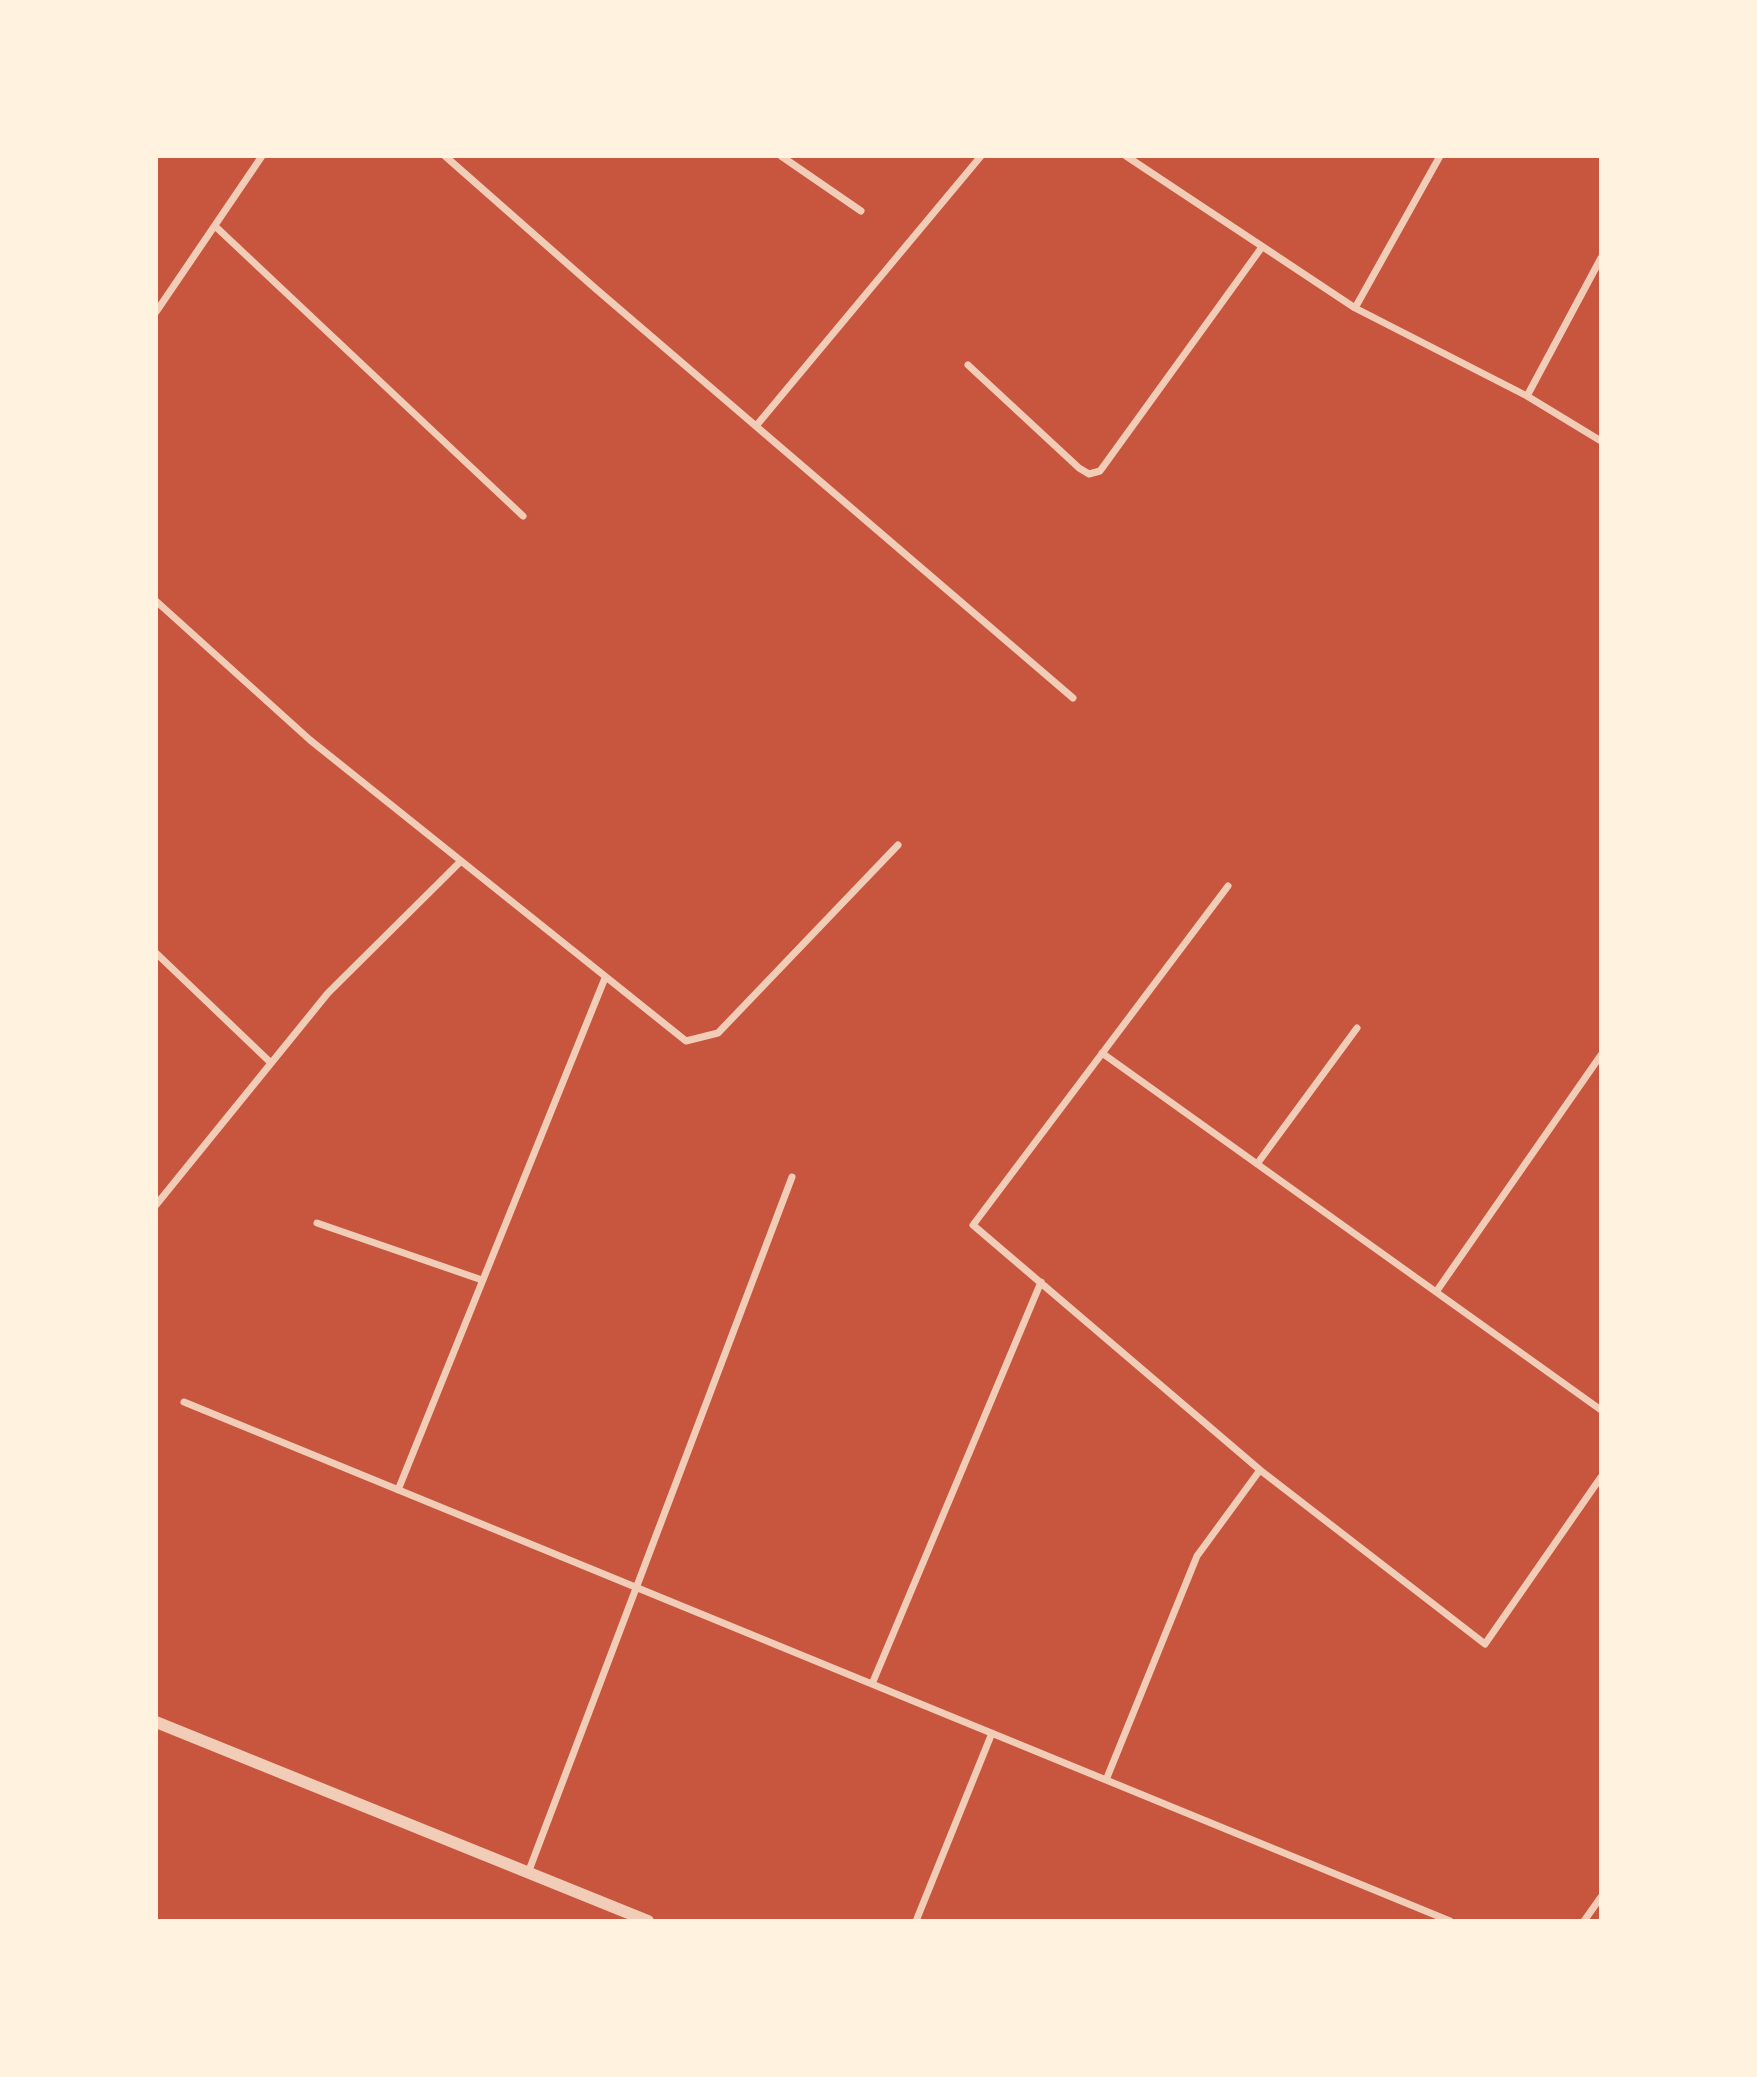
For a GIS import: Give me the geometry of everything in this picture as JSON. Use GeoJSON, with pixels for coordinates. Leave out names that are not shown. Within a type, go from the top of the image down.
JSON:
{"type":"FeatureCollection","features":[{"type":"Feature","properties":{"kind":"street"},"geometry":{"type":"LineString","coordinates":[[156,312],[262,156]]}},
{"type":"Feature","properties":{"kind":"street"},"geometry":{"type":"LineString","coordinates":[[445,156],[1073,698]]}},
{"type":"Feature","properties":{"kind":"street"},"geometry":{"type":"LineString","coordinates":[[781,156],[861,211]]}},
{"type":"Feature","properties":{"kind":"street"},"geometry":{"type":"LineString","coordinates":[[756,426],[981,156]]}},
{"type":"Feature","properties":{"kind":"street"},"geometry":{"type":"LineString","coordinates":[[1126,156],[1355,308],[1527,396],[1601,441]]}},
{"type":"Feature","properties":{"kind":"street"},"geometry":{"type":"LineString","coordinates":[[1355,308],[1440,156]]}},
{"type":"Feature","properties":{"kind":"street"},"geometry":{"type":"LineString","coordinates":[[215,226],[523,516]]}},
{"type":"Feature","properties":{"kind":"street"},"geometry":{"type":"LineString","coordinates":[[968,365],[1079,468],[1089,474],[1100,471],[1262,247]]}},
{"type":"Feature","properties":{"kind":"street"},"geometry":{"type":"LineString","coordinates":[[1527,396],[1601,258]]}},
{"type":"Feature","properties":{"kind":"street"},"geometry":{"type":"LineString","coordinates":[[156,601],[310,740],[686,1041],[718,1033],[898,845]]}},
{"type":"Feature","properties":{"kind":"street"},"geometry":{"type":"LineString","coordinates":[[156,1205],[328,993],[460,862]]}},
{"type":"Feature","properties":{"kind":"street"},"geometry":{"type":"LineString","coordinates":[[1228,886],[973,1224],[1260,1470],[1485,1644],[1601,1477]]}},
{"type":"Feature","properties":{"kind":"street"},"geometry":{"type":"LineString","coordinates":[[156,953],[271,1063]]}},
{"type":"Feature","properties":{"kind":"street"},"geometry":{"type":"LineString","coordinates":[[398,1490],[605,978]]}},
{"type":"Feature","properties":{"kind":"street"},"geometry":{"type":"LineString","coordinates":[[1257,1164],[1357,1028]]}},
{"type":"Feature","properties":{"kind":"street"},"geometry":{"type":"LineString","coordinates":[[1101,1054],[1601,1410]]}},
{"type":"Feature","properties":{"kind":"street"},"geometry":{"type":"LineString","coordinates":[[1436,1292],[1601,1055]]}},
{"type":"Feature","properties":{"kind":"street"},"geometry":{"type":"LineString","coordinates":[[528,1873],[792,1177]]}},
{"type":"Feature","properties":{"kind":"street"},"geometry":{"type":"LineString","coordinates":[[317,1223],[482,1280]]}},
{"type":"Feature","properties":{"kind":"street"},"geometry":{"type":"LineString","coordinates":[[872,1684],[1041,1282]]}},
{"type":"Feature","properties":{"kind":"street"},"geometry":{"type":"LineString","coordinates":[[184,1402],[1450,1921]]}},
{"type":"Feature","properties":{"kind":"street"},"geometry":{"type":"LineString","coordinates":[[1107,1780],[1197,1556],[1260,1470]]}},
{"type":"Feature","properties":{"kind":"street"},"geometry":{"type":"LineString","coordinates":[[156,1722],[648,1921]]}},
{"type":"Feature","properties":{"kind":"street"},"geometry":{"type":"LineString","coordinates":[[916,1921],[992,1733]]}},
{"type":"Feature","properties":{"kind":"street"},"geometry":{"type":"LineString","coordinates":[[1584,1921],[1601,1897]]}}]}
